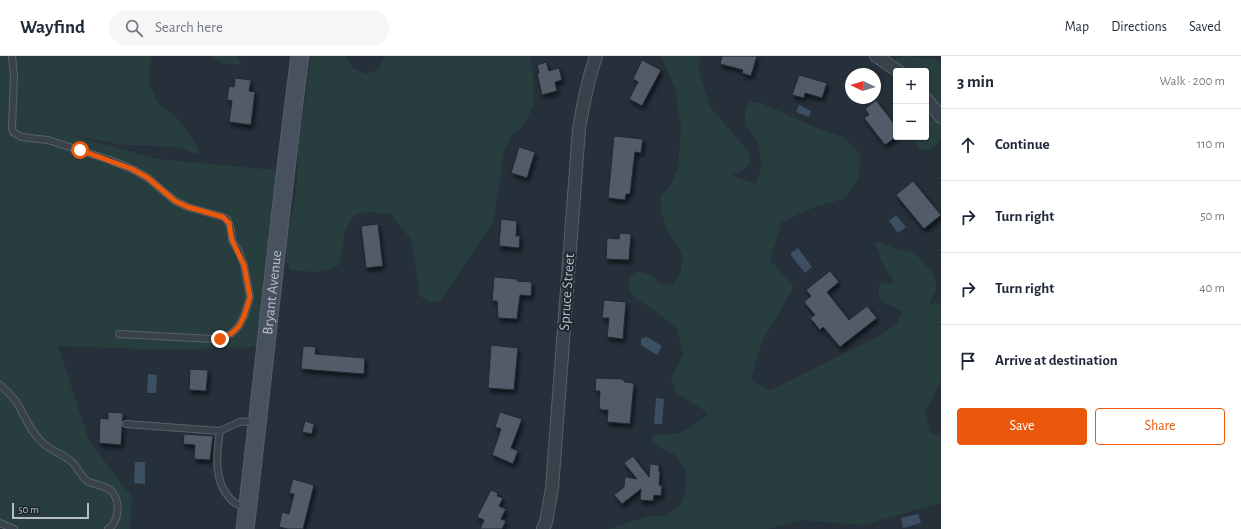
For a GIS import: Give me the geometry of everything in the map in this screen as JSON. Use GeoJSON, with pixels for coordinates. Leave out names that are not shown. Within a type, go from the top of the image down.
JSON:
{"type":"FeatureCollection","features":[{"type":"Feature","properties":{"kind":"main road","name":"Bryant Avenue"},"geometry":{"type":"LineString","coordinates":[[245,529],[258,421],[280,208],[300,56]]}},
{"type":"Feature","properties":{"kind":"street","name":"Spruce Street"},"geometry":{"type":"LineString","coordinates":[[543,529],[546,522],[552,488],[579,129],[588,82],[596,56]]}},
{"type":"Feature","properties":{"kind":"street"},"geometry":{"type":"LineString","coordinates":[[876,56],[894,68]]}},
{"type":"Feature","properties":{"kind":"street"},"geometry":{"type":"LineString","coordinates":[[929,103],[941,117]]}},
{"type":"Feature","properties":{"kind":"lane"},"geometry":{"type":"LineString","coordinates":[[12,56],[14,76],[13,132],[28,138],[48,140],[110,160],[132,169],[148,178],[175,201],[188,207],[223,217],[229,223],[232,240],[244,265],[250,297],[239,326],[232,333],[220,339],[212,340],[120,334]]}},
{"type":"Feature","properties":{"kind":"lane"},"geometry":{"type":"LineString","coordinates":[[0,385],[17,403],[35,435],[42,443],[70,460],[88,481],[112,491],[116,497],[117,513],[114,524],[108,529]]}},
{"type":"Feature","properties":{"kind":"lane"},"geometry":{"type":"LineString","coordinates":[[126,424],[220,430],[239,422],[258,421]]}},
{"type":"Feature","properties":{"kind":"lane"},"geometry":{"type":"LineString","coordinates":[[220,430],[217,468],[224,490],[235,502],[247,509]]}},
{"type":"Feature","properties":{"kind":"lane"},"geometry":{"type":"LineString","coordinates":[[0,523],[14,529]]}},
{"type":"Feature","properties":{"kind":"green space"},"geometry":{"type":"Polygon","coordinates":[[[0,56],[152,56],[149,72],[149,85],[159,104],[179,120],[194,141],[201,156],[180,148],[122,145],[63,133],[158,159],[276,170],[258,347],[166,350],[58,346],[89,441],[132,497],[130,529],[6,529],[0,527],[0,56]]]}},
{"type":"Feature","properties":{"kind":"green space"},"geometry":{"type":"Polygon","coordinates":[[[210,56],[236,56],[243,65],[224,64],[210,56]]]}},
{"type":"Feature","properties":{"kind":"green space"},"geometry":{"type":"Polygon","coordinates":[[[311,56],[346,56],[353,68],[366,74],[378,70],[384,56],[530,56],[533,78],[533,106],[525,123],[511,136],[504,152],[493,224],[441,301],[430,302],[420,296],[411,239],[390,214],[367,212],[355,215],[345,231],[339,265],[321,271],[310,272],[290,270],[286,261],[286,245],[297,184],[298,148],[311,56]]]}},
{"type":"Feature","properties":{"kind":"green space"},"geometry":{"type":"Polygon","coordinates":[[[661,56],[701,56],[698,68],[711,108],[749,152],[750,163],[745,169],[731,175],[756,184],[762,166],[758,143],[745,125],[745,111],[749,102],[761,103],[817,128],[843,137],[860,154],[859,179],[845,198],[815,207],[782,222],[770,260],[794,287],[762,341],[751,378],[769,391],[883,334],[897,323],[902,311],[883,302],[879,298],[879,285],[883,283],[895,283],[882,263],[875,241],[913,253],[922,260],[932,273],[936,284],[936,291],[929,304],[936,303],[941,305],[941,380],[925,412],[930,433],[941,436],[941,503],[862,525],[802,520],[767,529],[608,529],[649,516],[665,516],[681,505],[686,491],[686,472],[677,456],[650,441],[655,434],[676,434],[689,429],[708,413],[675,392],[671,379],[683,354],[677,329],[654,310],[635,298],[629,291],[630,278],[636,271],[651,275],[660,284],[673,285],[681,271],[682,252],[669,235],[661,212],[661,195],[671,185],[678,168],[681,127],[675,88],[661,56]]]}},
{"type":"Feature","properties":{"kind":"green space"},"geometry":{"type":"Polygon","coordinates":[[[908,56],[934,59],[941,62],[941,140],[934,147],[929,149],[919,150],[915,140],[929,140],[929,68],[896,68],[896,58],[908,56]]]}},
{"type":"Feature","properties":{"kind":"water"},"geometry":{"type":"Polygon","coordinates":[[[799,105],[811,111],[809,117],[796,112],[799,105]]]}},
{"type":"Feature","properties":{"kind":"water"},"geometry":{"type":"Polygon","coordinates":[[[896,215],[906,227],[898,233],[889,221],[896,215]]]}},
{"type":"Feature","properties":{"kind":"water"},"geometry":{"type":"Polygon","coordinates":[[[798,248],[812,267],[805,273],[790,254],[798,248]]]}},
{"type":"Feature","properties":{"kind":"water"},"geometry":{"type":"Polygon","coordinates":[[[647,337],[662,346],[657,355],[641,345],[641,339],[647,337]]]}},
{"type":"Feature","properties":{"kind":"water"},"geometry":{"type":"Polygon","coordinates":[[[148,374],[157,375],[156,393],[147,393],[148,374]]]}},
{"type":"Feature","properties":{"kind":"water"},"geometry":{"type":"Polygon","coordinates":[[[656,398],[664,399],[662,424],[654,424],[656,398]]]}},
{"type":"Feature","properties":{"kind":"water"},"geometry":{"type":"Polygon","coordinates":[[[135,462],[145,462],[145,484],[134,483],[135,462]]]}},
{"type":"Feature","properties":{"kind":"water"},"geometry":{"type":"Polygon","coordinates":[[[918,514],[921,523],[903,528],[901,518],[918,514]]]}},
{"type":"Feature","properties":{"kind":"building"},"geometry":{"type":"Polygon","coordinates":[[[722,56],[757,56],[751,76],[742,73],[743,70],[720,64],[722,56]]]}},
{"type":"Feature","properties":{"kind":"building"},"geometry":{"type":"Polygon","coordinates":[[[642,60],[661,70],[642,106],[629,99],[638,82],[633,79],[642,60]]]}},
{"type":"Feature","properties":{"kind":"building"},"geometry":{"type":"Polygon","coordinates":[[[546,62],[549,71],[559,68],[562,80],[555,82],[557,91],[542,95],[537,73],[539,73],[537,65],[546,62]]]}},
{"type":"Feature","properties":{"kind":"building"},"geometry":{"type":"Polygon","coordinates":[[[799,75],[827,83],[822,98],[805,93],[804,98],[792,95],[799,75]]]}},
{"type":"Feature","properties":{"kind":"building"},"geometry":{"type":"Polygon","coordinates":[[[235,78],[251,80],[249,91],[255,92],[251,125],[229,122],[232,101],[227,100],[229,86],[234,87],[235,78]]]}},
{"type":"Feature","properties":{"kind":"building"},"geometry":{"type":"Polygon","coordinates":[[[871,104],[879,104],[893,122],[893,139],[885,145],[864,118],[869,115],[865,109],[871,104]]]}},
{"type":"Feature","properties":{"kind":"building"},"geometry":{"type":"Polygon","coordinates":[[[614,136],[643,139],[641,153],[635,152],[630,194],[626,194],[625,200],[608,198],[614,136]]]}},
{"type":"Feature","properties":{"kind":"building"},"geometry":{"type":"Polygon","coordinates":[[[519,147],[535,152],[527,178],[511,173],[519,147]]]}},
{"type":"Feature","properties":{"kind":"building"},"geometry":{"type":"Polygon","coordinates":[[[913,181],[941,215],[924,229],[896,195],[913,181]]]}},
{"type":"Feature","properties":{"kind":"building"},"geometry":{"type":"Polygon","coordinates":[[[501,219],[517,221],[516,236],[520,236],[519,248],[499,246],[501,219]]]}},
{"type":"Feature","properties":{"kind":"building"},"geometry":{"type":"Polygon","coordinates":[[[378,224],[383,266],[366,268],[361,226],[378,224]]]}},
{"type":"Feature","properties":{"kind":"building"},"geometry":{"type":"Polygon","coordinates":[[[620,233],[631,234],[629,260],[606,259],[607,238],[619,239],[620,233]]]}},
{"type":"Feature","properties":{"kind":"building"},"geometry":{"type":"Polygon","coordinates":[[[830,271],[839,282],[827,292],[849,320],[867,306],[877,318],[840,347],[823,327],[820,330],[810,318],[815,315],[804,302],[811,296],[806,290],[830,271]]]}},
{"type":"Feature","properties":{"kind":"building"},"geometry":{"type":"Polygon","coordinates":[[[494,277],[532,282],[531,296],[520,295],[517,319],[498,318],[497,301],[492,301],[494,277]]]}},
{"type":"Feature","properties":{"kind":"building"},"geometry":{"type":"Polygon","coordinates":[[[604,300],[626,302],[623,339],[607,337],[609,318],[602,318],[604,300]]]}},
{"type":"Feature","properties":{"kind":"building"},"geometry":{"type":"Polygon","coordinates":[[[491,345],[518,348],[514,390],[488,388],[491,345]]]}},
{"type":"Feature","properties":{"kind":"building"},"geometry":{"type":"Polygon","coordinates":[[[303,346],[316,347],[315,354],[365,358],[364,374],[301,369],[303,346]]]}},
{"type":"Feature","properties":{"kind":"building"},"geometry":{"type":"Polygon","coordinates":[[[190,369],[208,370],[206,391],[189,390],[190,369]]]}},
{"type":"Feature","properties":{"kind":"building"},"geometry":{"type":"Polygon","coordinates":[[[596,378],[622,379],[625,382],[634,383],[630,424],[607,422],[608,410],[602,410],[599,407],[600,391],[595,391],[596,378]]]}},
{"type":"Feature","properties":{"kind":"building"},"geometry":{"type":"Polygon","coordinates":[[[108,412],[123,413],[121,445],[99,443],[100,418],[108,419],[108,412]]]}},
{"type":"Feature","properties":{"kind":"building"},"geometry":{"type":"Polygon","coordinates":[[[500,412],[522,419],[511,448],[518,451],[513,464],[492,455],[501,429],[495,427],[500,412]]]}},
{"type":"Feature","properties":{"kind":"building"},"geometry":{"type":"Polygon","coordinates":[[[305,421],[314,424],[312,434],[302,432],[305,421]]]}},
{"type":"Feature","properties":{"kind":"building"},"geometry":{"type":"Polygon","coordinates":[[[184,434],[213,436],[210,460],[194,459],[195,445],[183,444],[184,434]]]}},
{"type":"Feature","properties":{"kind":"building"},"geometry":{"type":"Polygon","coordinates":[[[633,456],[649,477],[650,464],[659,465],[659,485],[662,486],[661,496],[654,495],[653,501],[640,500],[641,489],[622,504],[614,495],[624,487],[625,477],[637,479],[624,463],[633,456]]]}},
{"type":"Feature","properties":{"kind":"building"},"geometry":{"type":"Polygon","coordinates":[[[293,479],[314,485],[303,529],[288,529],[279,527],[282,512],[289,514],[294,494],[289,493],[293,479]]]}},
{"type":"Feature","properties":{"kind":"building"},"geometry":{"type":"Polygon","coordinates":[[[491,490],[498,493],[497,496],[503,498],[499,506],[506,509],[501,519],[506,521],[502,529],[480,529],[484,520],[477,517],[491,490]]]}},
{"type":"Feature","properties":{"kind":"route"},"geometry":{"type":"LineString","coordinates":[[80,150],[132,169],[148,178],[175,201],[188,207],[227,219],[231,228],[232,240],[244,265],[250,297],[239,326],[232,333],[220,339]]}}]}
